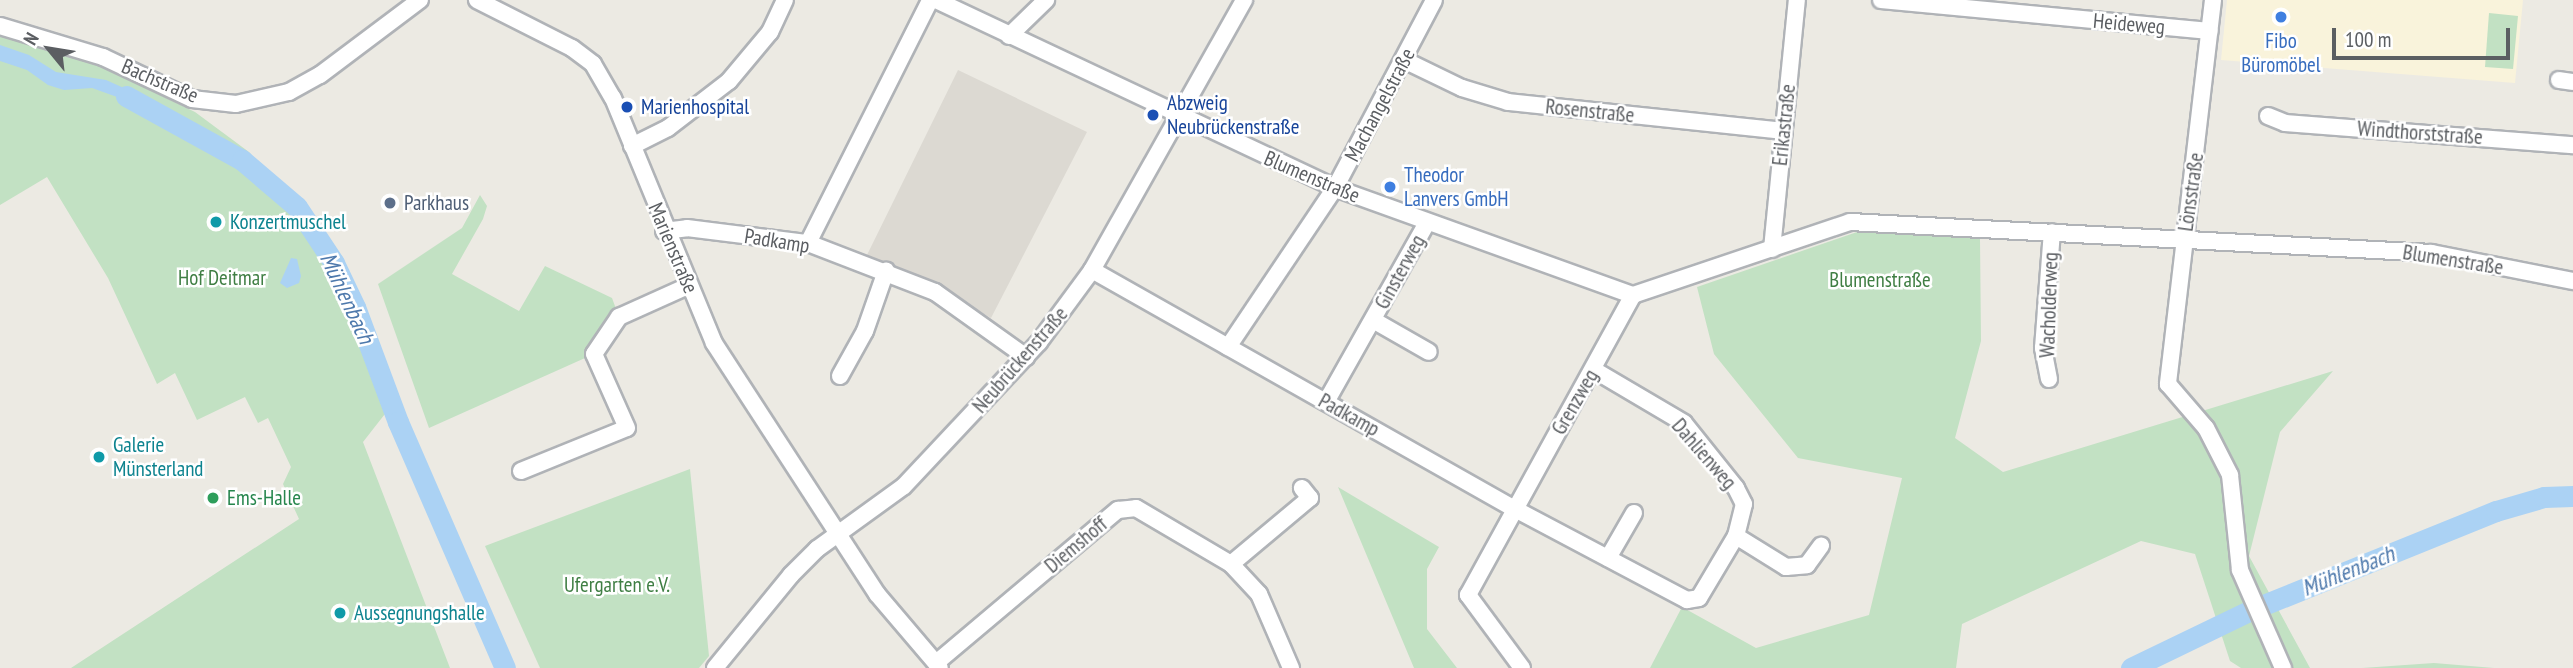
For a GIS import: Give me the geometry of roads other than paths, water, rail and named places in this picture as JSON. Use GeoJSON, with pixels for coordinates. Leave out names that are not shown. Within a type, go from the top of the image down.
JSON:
{"type":"FeatureCollection","features":[{"type":"Feature","properties":{"kind":"street","name":"Bachstraße"},"geometry":{"type":"LineString","coordinates":[[0,26],[103,57],[192,99],[236,104],[289,92],[320,75],[421,0]]}},
{"type":"Feature","properties":{"kind":"street","name":"Marienstraße"},"geometry":{"type":"LineString","coordinates":[[477,0],[572,48],[593,64],[632,146],[664,231],[715,343],[838,536]]}},
{"type":"Feature","properties":{"kind":"street"},"geometry":{"type":"LineString","coordinates":[[632,146],[668,128],[729,80],[770,32],[785,0]]}},
{"type":"Feature","properties":{"kind":"street"},"geometry":{"type":"LineString","coordinates":[[808,243],[930,0]]}},
{"type":"Feature","properties":{"kind":"street","name":"Blumenstraße"},"geometry":{"type":"LineString","coordinates":[[936,0],[1179,118],[1335,188],[1633,295],[1850,222],[2431,253],[2573,281]]}},
{"type":"Feature","properties":{"kind":"street"},"geometry":{"type":"LineString","coordinates":[[1009,36],[1046,0]]}},
{"type":"Feature","properties":{"kind":"street","name":"Neubrückenstraße"},"geometry":{"type":"LineString","coordinates":[[724,665],[791,575],[904,486],[1026,357],[1091,270],[1244,0]]}},
{"type":"Feature","properties":{"kind":"street","name":"Machangelstraße"},"geometry":{"type":"LineString","coordinates":[[1228,347],[1335,188],[1434,0]]}},
{"type":"Feature","properties":{"kind":"street","name":"Erikastraße"},"geometry":{"type":"LineString","coordinates":[[1772,249],[1797,0]]}},
{"type":"Feature","properties":{"kind":"street","name":"Heideweg"},"geometry":{"type":"LineString","coordinates":[[1881,0],[2210,31]]}},
{"type":"Feature","properties":{"kind":"street","name":"Lönsstraße"},"geometry":{"type":"LineString","coordinates":[[2213,0],[2168,384],[2206,428],[2230,475],[2240,570],[2283,668]]}},
{"type":"Feature","properties":{"kind":"street","name":"Rosenstraße"},"geometry":{"type":"LineString","coordinates":[[1404,60],[1462,88],[1508,102],[1783,131]]}},
{"type":"Feature","properties":{"kind":"street","name":"Windthorststraße"},"geometry":{"type":"LineString","coordinates":[[2268,116],[2285,123],[2573,145]]}},
{"type":"Feature","properties":{"kind":"street","name":"Ginsterweg"},"geometry":{"type":"LineString","coordinates":[[1326,402],[1427,223]]}},
{"type":"Feature","properties":{"kind":"street","name":"Padkamp"},"geometry":{"type":"LineString","coordinates":[[664,231],[687,228],[808,243],[886,271],[966,310],[1026,357]]}},
{"type":"Feature","properties":{"kind":"street","name":"Wacholderweg"},"geometry":{"type":"LineString","coordinates":[[2049,379],[2043,348],[2052,232]]}},
{"type":"Feature","properties":{"kind":"street","name":"Padkamp"},"geometry":{"type":"LineString","coordinates":[[1091,270],[1513,508],[1687,600]]}},
{"type":"Feature","properties":{"kind":"street"},"geometry":{"type":"LineString","coordinates":[[840,376],[864,331],[886,271]]}},
{"type":"Feature","properties":{"kind":"street"},"geometry":{"type":"LineString","coordinates":[[521,471],[627,428],[594,354],[619,317],[688,286]]}},
{"type":"Feature","properties":{"kind":"street","name":"Grenzweg"},"geometry":{"type":"LineString","coordinates":[[1522,668],[1468,595],[1513,508],[1594,370],[1633,295]]}},
{"type":"Feature","properties":{"kind":"street","name":"Ginsterweg"},"geometry":{"type":"LineString","coordinates":[[1373,320],[1429,352]]}},
{"type":"Feature","properties":{"kind":"street","name":"Dahlienweg"},"geometry":{"type":"LineString","coordinates":[[1594,370],[1684,424],[1737,488],[1744,504],[1736,536],[1705,591],[1699,598],[1687,600]]}},
{"type":"Feature","properties":{"kind":"street"},"geometry":{"type":"LineString","coordinates":[[1231,564],[1310,498],[1302,488]]}},
{"type":"Feature","properties":{"kind":"street","name":"Diemshoff"},"geometry":{"type":"LineString","coordinates":[[838,536],[877,594],[938,665],[1118,510],[1136,508],[1231,564],[1259,594],[1291,668]]}},
{"type":"Feature","properties":{"kind":"street"},"geometry":{"type":"LineString","coordinates":[[1608,558],[1633,513]]}},
{"type":"Feature","properties":{"kind":"street"},"geometry":{"type":"LineString","coordinates":[[1736,536],[1786,567],[1807,565],[1821,546]]}},
{"type":"Feature","properties":{"kind":"water"},"geometry":{"type":"Polygon","coordinates":[[[0,45],[29,55],[56,72],[106,80],[153,101],[146,115],[131,102],[92,88],[64,90],[48,85],[27,70],[0,61],[0,45]]]}},
{"type":"Feature","properties":{"kind":"water"},"geometry":{"type":"Polygon","coordinates":[[[291,258],[297,259],[301,276],[299,283],[287,288],[280,283],[291,258]]]}},
{"type":"Feature","properties":{"kind":"waterway","name":"Mühlenbach"},"geometry":{"type":"LineString","coordinates":[[126,96],[242,160],[297,207],[334,263],[355,307],[398,422],[505,668]]}},
{"type":"Feature","properties":{"kind":"waterway","name":"Mühlenbach"},"geometry":{"type":"LineString","coordinates":[[2131,668],[2251,610],[2496,511],[2544,497],[2573,496]]}},
{"type":"Feature","properties":{"kind":"place","name":"Fibo Büromöbel"},"geometry":{"type":"Point","coordinates":[2281,17]}},
{"type":"Feature","properties":{"kind":"place","name":"Marienhospital"},"geometry":{"type":"Point","coordinates":[627,107]}},
{"type":"Feature","properties":{"kind":"place","name":"Abzweig Neubrückenstraße"},"geometry":{"type":"Point","coordinates":[1153,115]}},
{"type":"Feature","properties":{"kind":"place","name":"Theodor Lanvers GmbH"},"geometry":{"type":"Point","coordinates":[1390,187]}},
{"type":"Feature","properties":{"kind":"place","name":"Parkhaus"},"geometry":{"type":"Point","coordinates":[390,203]}},
{"type":"Feature","properties":{"kind":"place","name":"Konzertmuschel"},"geometry":{"type":"Point","coordinates":[216,222]}},
{"type":"Feature","properties":{"kind":"place","name":"Galerie Münsterland"},"geometry":{"type":"Point","coordinates":[99,457]}},
{"type":"Feature","properties":{"kind":"place","name":"Ems-Halle"},"geometry":{"type":"Point","coordinates":[213,498]}},
{"type":"Feature","properties":{"kind":"place","name":"Aussegnungshalle"},"geometry":{"type":"Point","coordinates":[340,613]}},
{"type":"Feature","properties":{"kind":"park label","name":"Hof Deitmar"},"geometry":{"type":"Point","coordinates":[222,278]}},
{"type":"Feature","properties":{"kind":"park label","name":"Ufergarten e.V."},"geometry":{"type":"Point","coordinates":[617,585]}}]}
